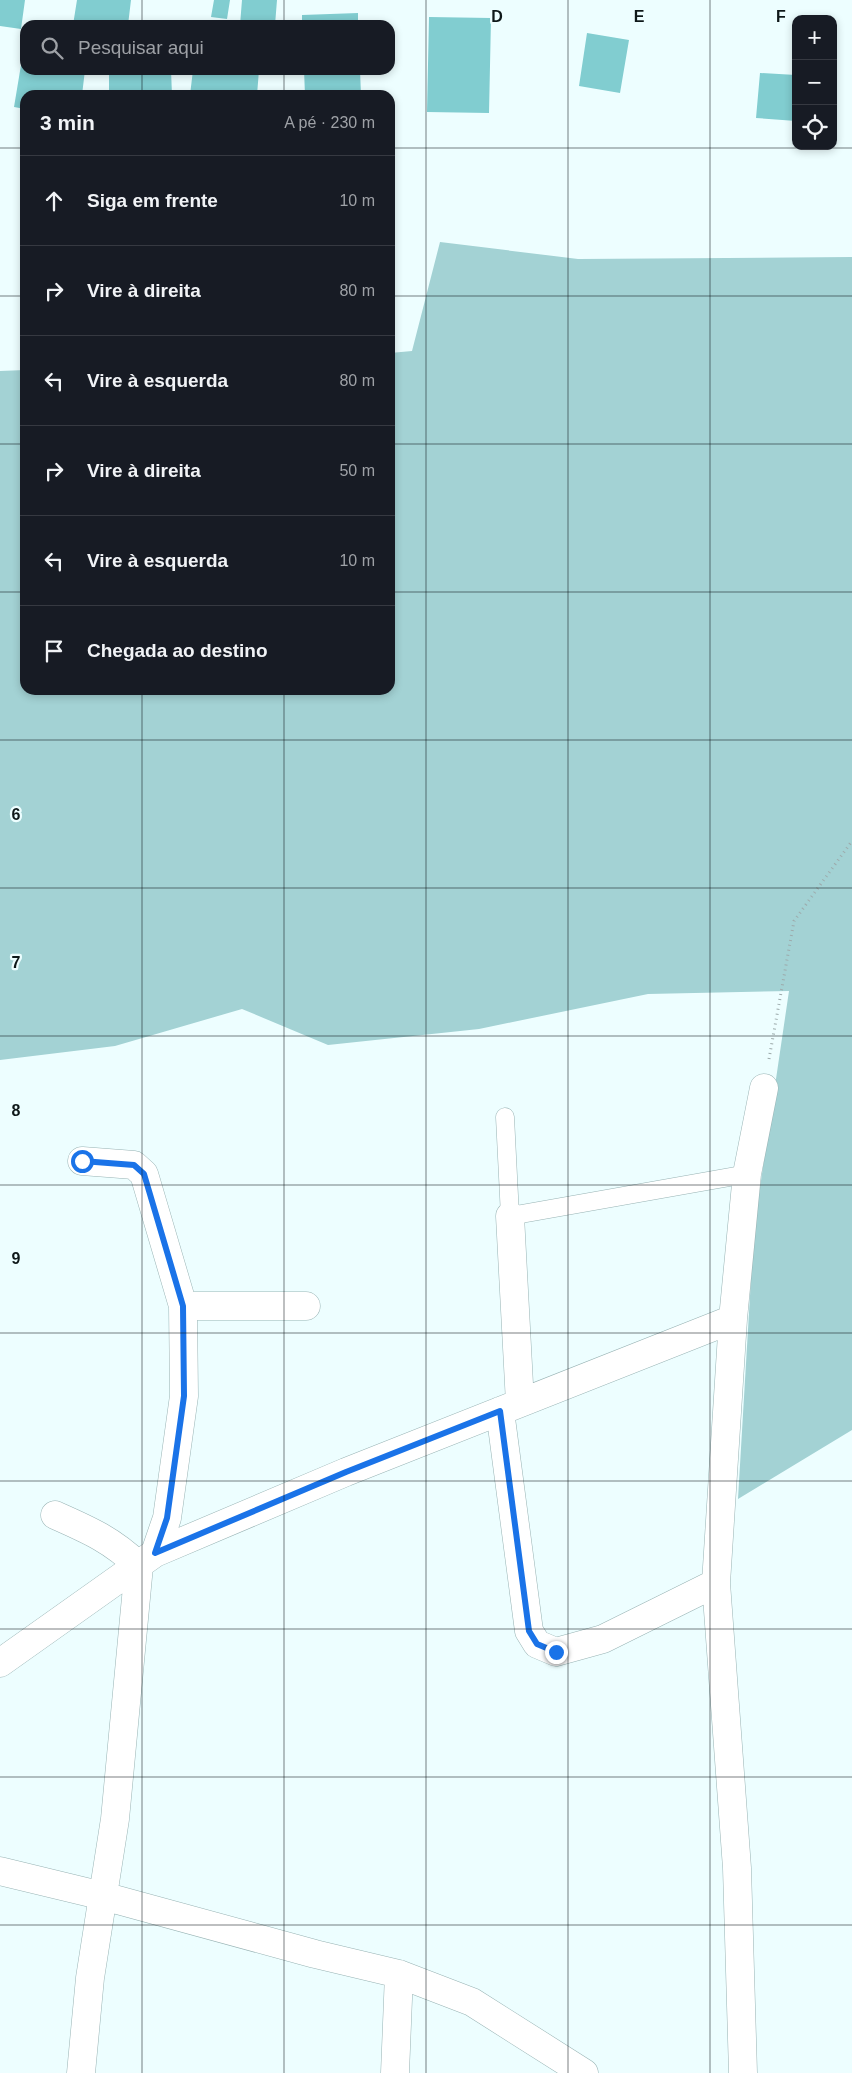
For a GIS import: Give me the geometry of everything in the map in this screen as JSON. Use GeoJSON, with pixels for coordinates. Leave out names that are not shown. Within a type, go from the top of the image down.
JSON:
{"type":"FeatureCollection","features":[{"type":"Feature","properties":{"kind":"street"},"geometry":{"type":"LineString","coordinates":[[743,2073],[737,1868],[716,1583],[733,1319],[747,1174],[764,1088]]}},
{"type":"Feature","properties":{"kind":"street"},"geometry":{"type":"LineString","coordinates":[[81,2073],[90,1978],[115,1819],[147,1559],[167,1518],[184,1396],[183,1306],[144,1174],[134,1165],[82,1161]]}},
{"type":"Feature","properties":{"kind":"street"},"geometry":{"type":"LineString","coordinates":[[510,1216],[510,1407],[529,1631],[537,1644],[556,1652],[603,1639],[716,1583]]}},
{"type":"Feature","properties":{"kind":"street"},"geometry":{"type":"LineString","coordinates":[[183,1306],[306,1306]]}},
{"type":"Feature","properties":{"kind":"street"},"geometry":{"type":"LineString","coordinates":[[0,1662],[147,1559],[346,1472],[733,1319]]}},
{"type":"Feature","properties":{"kind":"street"},"geometry":{"type":"LineString","coordinates":[[55,1515],[106,1539],[120,1548],[147,1559]]}},
{"type":"Feature","properties":{"kind":"street"},"geometry":{"type":"LineString","coordinates":[[0,1871],[103,1896],[315,1954],[399,1974],[472,2002],[584,2073]]}},
{"type":"Feature","properties":{"kind":"street"},"geometry":{"type":"LineString","coordinates":[[395,2073],[399,1974]]}},
{"type":"Feature","properties":{"kind":"lane"},"geometry":{"type":"LineString","coordinates":[[505,1117],[510,1216],[747,1174]]}},
{"type":"Feature","properties":{"kind":"path"},"geometry":{"type":"LineString","coordinates":[[764,1088],[794,920],[852,841]]}},
{"type":"Feature","properties":{"kind":"shaded area"},"geometry":{"type":"Polygon","coordinates":[[[440,242],[578,259],[852,257],[852,1430],[738,1499],[754,1228],[789,991],[648,994],[479,1029],[328,1045],[242,1009],[115,1046],[0,1060],[0,371],[20,370],[20,695],[395,695],[395,353],[412,351],[440,242]]]}},
{"type":"Feature","properties":{"kind":"building"},"geometry":{"type":"Polygon","coordinates":[[[0,0],[25,0],[22,20],[20,20],[20,29],[0,26],[0,0]]]}},
{"type":"Feature","properties":{"kind":"building"},"geometry":{"type":"Polygon","coordinates":[[[77,0],[131,0],[129,20],[74,20],[77,0]]]}},
{"type":"Feature","properties":{"kind":"building"},"geometry":{"type":"Polygon","coordinates":[[[214,0],[230,0],[227,19],[211,17],[214,0]]]}},
{"type":"Feature","properties":{"kind":"building"},"geometry":{"type":"Polygon","coordinates":[[[242,0],[277,0],[275,20],[240,20],[242,0]]]}},
{"type":"Feature","properties":{"kind":"building"},"geometry":{"type":"Polygon","coordinates":[[[358,13],[358,20],[302,20],[302,15],[358,13]]]}},
{"type":"Feature","properties":{"kind":"building"},"geometry":{"type":"Polygon","coordinates":[[[429,17],[491,18],[489,113],[427,112],[429,17]]]}},
{"type":"Feature","properties":{"kind":"building"},"geometry":{"type":"Polygon","coordinates":[[[587,33],[629,40],[620,93],[579,86],[587,33]]]}},
{"type":"Feature","properties":{"kind":"building"},"geometry":{"type":"Polygon","coordinates":[[[20,71],[20,75],[84,75],[83,90],[20,90],[20,108],[14,107],[20,71]]]}},
{"type":"Feature","properties":{"kind":"building"},"geometry":{"type":"Polygon","coordinates":[[[760,73],[792,75],[792,121],[756,118],[760,73]]]}},
{"type":"Feature","properties":{"kind":"building"},"geometry":{"type":"Polygon","coordinates":[[[109,75],[171,75],[172,90],[109,90],[109,75]]]}},
{"type":"Feature","properties":{"kind":"building"},"geometry":{"type":"Polygon","coordinates":[[[192,75],[259,75],[257,90],[191,90],[192,75]]]}},
{"type":"Feature","properties":{"kind":"building"},"geometry":{"type":"Polygon","coordinates":[[[304,75],[360,75],[361,90],[305,90],[304,75]]]}},
{"type":"Feature","properties":{"kind":"route"},"geometry":{"type":"LineString","coordinates":[[82,1161],[134,1165],[144,1174],[183,1306],[184,1396],[167,1518],[155,1553],[346,1472],[500,1411],[529,1631],[537,1644],[556,1652]]}}]}
